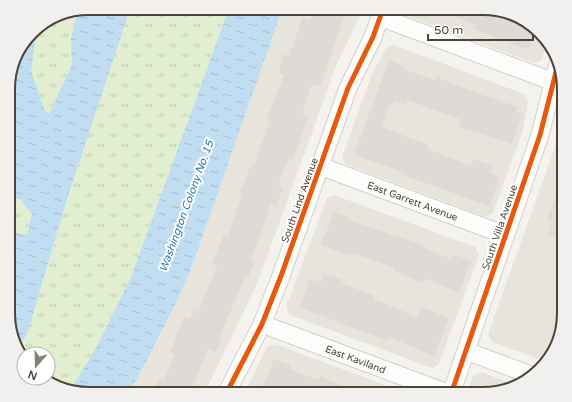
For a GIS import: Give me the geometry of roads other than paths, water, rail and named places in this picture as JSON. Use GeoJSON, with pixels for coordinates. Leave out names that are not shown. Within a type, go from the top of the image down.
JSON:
{"type":"FeatureCollection","features":[{"type":"Feature","properties":{"kind":"street","name":"South Lind Avenue"},"geometry":{"type":"LineString","coordinates":[[230,387],[262,324],[281,276],[348,88],[373,37],[381,15]]}},
{"type":"Feature","properties":{"kind":"street"},"geometry":{"type":"LineString","coordinates":[[387,15],[554,82]]}},
{"type":"Feature","properties":{"kind":"street","name":"South Villa Avenue"},"geometry":{"type":"LineString","coordinates":[[453,387],[540,135],[555,76]]}},
{"type":"Feature","properties":{"kind":"street","name":"East Garrett Avenue"},"geometry":{"type":"LineString","coordinates":[[320,166],[505,235]]}},
{"type":"Feature","properties":{"kind":"street","name":"East Kaviland"},"geometry":{"type":"LineString","coordinates":[[262,324],[431,387]]}},
{"type":"Feature","properties":{"kind":"street"},"geometry":{"type":"LineString","coordinates":[[466,351],[526,373]]}},
{"type":"Feature","properties":{"kind":"water"},"geometry":{"type":"Polygon","coordinates":[[[128,15],[68,196],[27,334],[21,342],[15,317],[15,232],[27,235],[32,214],[20,199],[15,199],[16,80],[19,65],[23,56],[30,44],[35,39],[31,71],[45,111],[50,113],[72,64],[71,40],[76,16],[128,15]]]}},
{"type":"Feature","properties":{"kind":"water","name":"Washington Colony No. 15"},"geometry":{"type":"Polygon","coordinates":[[[227,15],[280,15],[194,261],[155,345],[137,378],[132,387],[85,387],[74,385],[96,348],[131,277],[227,15]]]}}]}
